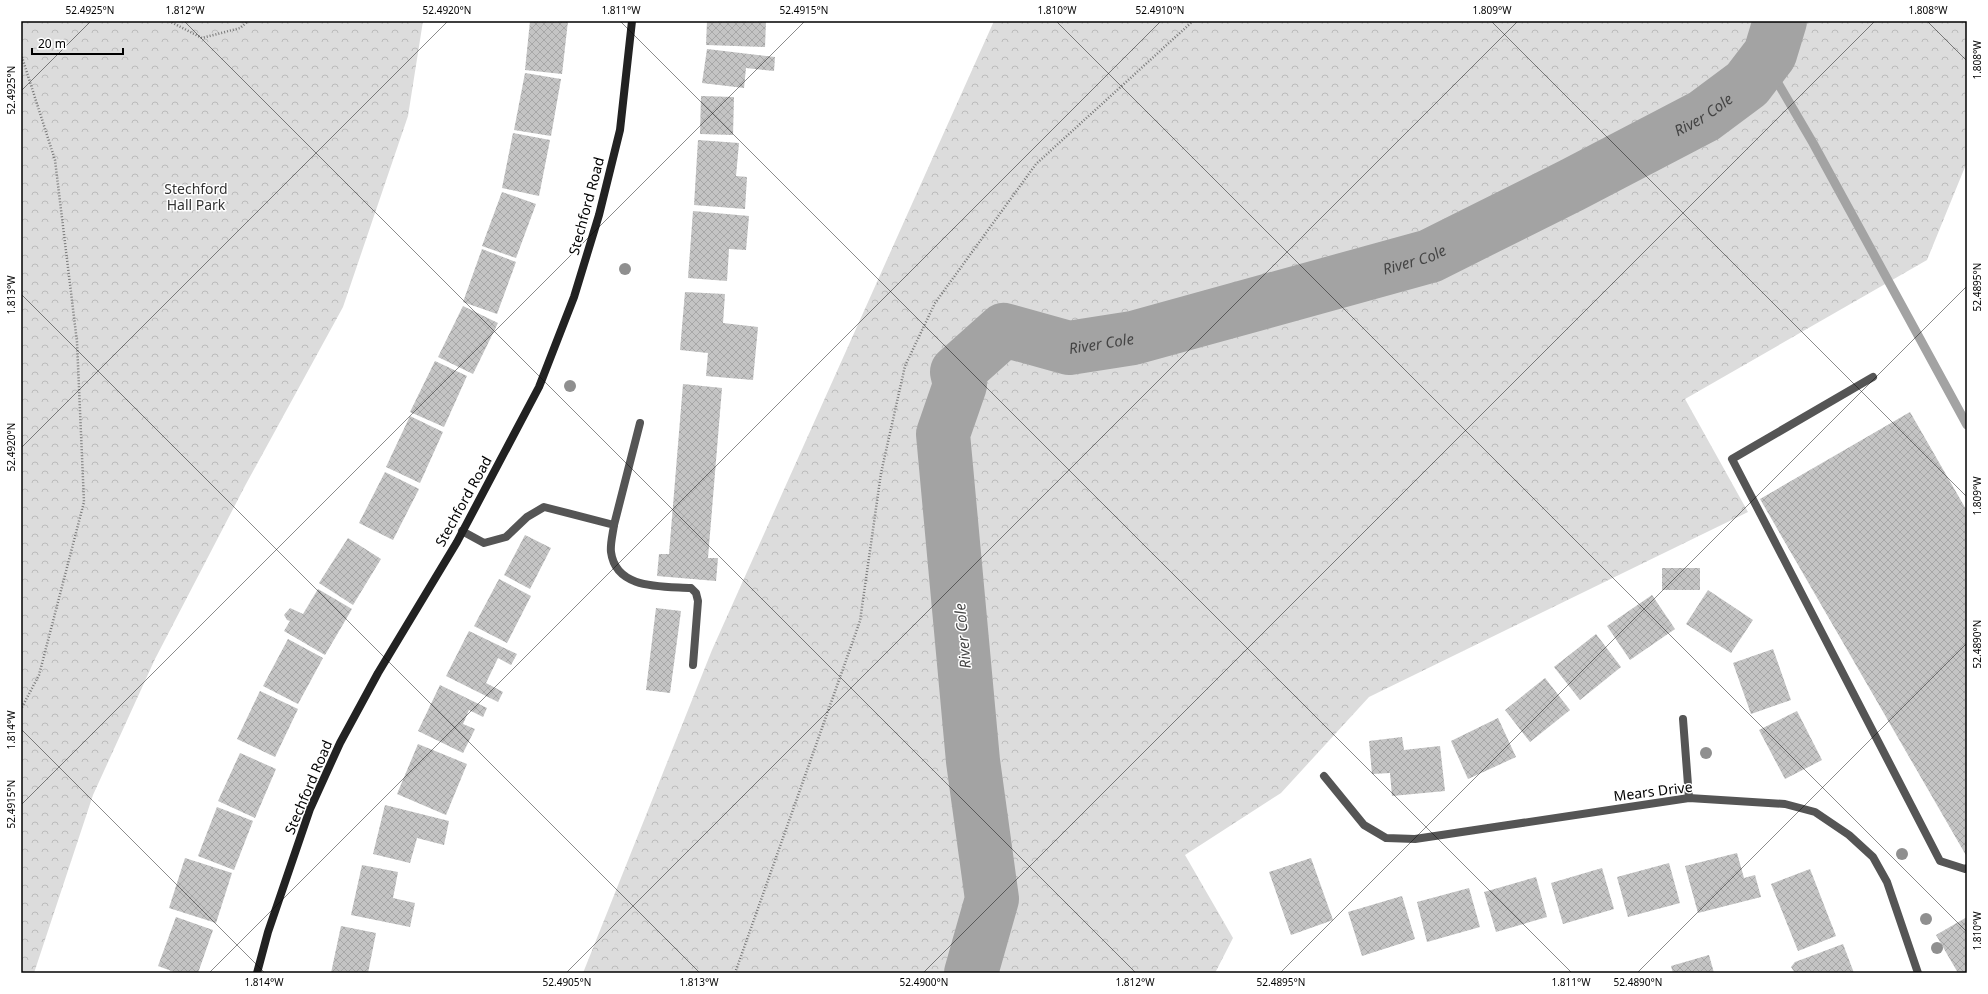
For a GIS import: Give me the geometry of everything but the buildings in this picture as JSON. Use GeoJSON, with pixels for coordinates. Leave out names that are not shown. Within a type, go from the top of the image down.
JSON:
{"type":"FeatureCollection","features":[{"type":"Feature","properties":{"kind":"main road","name":"Stechford Road"},"geometry":{"type":"LineString","coordinates":[[257,973],[268,932],[310,809],[340,743],[378,673],[462,531],[539,388],[574,297],[599,215],[620,130],[632,21]]}},
{"type":"Feature","properties":{"kind":"street"},"geometry":{"type":"LineString","coordinates":[[1873,377],[1732,459],[1940,861],[1965,870],[1967,868]]}},
{"type":"Feature","properties":{"kind":"street"},"geometry":{"type":"LineString","coordinates":[[640,423],[614,525],[611,551],[614,567],[622,574],[641,585],[691,588],[696,593],[698,601],[692,665]]}},
{"type":"Feature","properties":{"kind":"street"},"geometry":{"type":"LineString","coordinates":[[462,531],[484,543],[506,537],[527,517],[544,507],[614,525]]}},
{"type":"Feature","properties":{"kind":"street"},"geometry":{"type":"LineString","coordinates":[[1683,719],[1688,798]]}},
{"type":"Feature","properties":{"kind":"street","name":"Mears Drive"},"geometry":{"type":"LineString","coordinates":[[1324,776],[1364,825],[1386,838],[1415,839],[1688,798],[1785,804],[1815,812],[1849,835],[1872,858],[1887,882],[1918,973]]}},
{"type":"Feature","properties":{"kind":"path"},"geometry":{"type":"LineString","coordinates":[[169,21],[202,38],[240,28],[248,21]]}},
{"type":"Feature","properties":{"kind":"path"},"geometry":{"type":"LineString","coordinates":[[735,973],[860,621],[881,473],[905,366],[935,303],[1036,164],[1193,21]]}},
{"type":"Feature","properties":{"kind":"path"},"geometry":{"type":"LineString","coordinates":[[21,54],[55,160],[77,342],[84,502],[39,675],[21,709]]}},
{"type":"Feature","properties":{"kind":"green space","name":"Stechford Hall Park"},"geometry":{"type":"Polygon","coordinates":[[[21,21],[423,21],[408,116],[343,307],[246,484],[155,659],[93,795],[34,973],[21,973],[21,21]]]}},
{"type":"Feature","properties":{"kind":"green space"},"geometry":{"type":"Polygon","coordinates":[[[994,21],[1967,21],[1967,162],[1927,260],[1685,399],[1748,512],[1369,697],[1281,793],[1185,855],[1233,938],[1215,973],[583,973],[712,650],[994,21]]]}},
{"type":"Feature","properties":{"kind":"waterway","name":"River Cole"},"geometry":{"type":"LineString","coordinates":[[971,973],[992,899],[973,761],[943,434],[960,385],[957,372],[1004,330],[1069,348],[1133,338],[1430,256],[1572,185],[1704,116],[1747,84],[1770,54],[1780,21]]}},
{"type":"Feature","properties":{"kind":"waterway"},"geometry":{"type":"LineString","coordinates":[[1765,61],[1813,143],[1967,425]]}}]}
